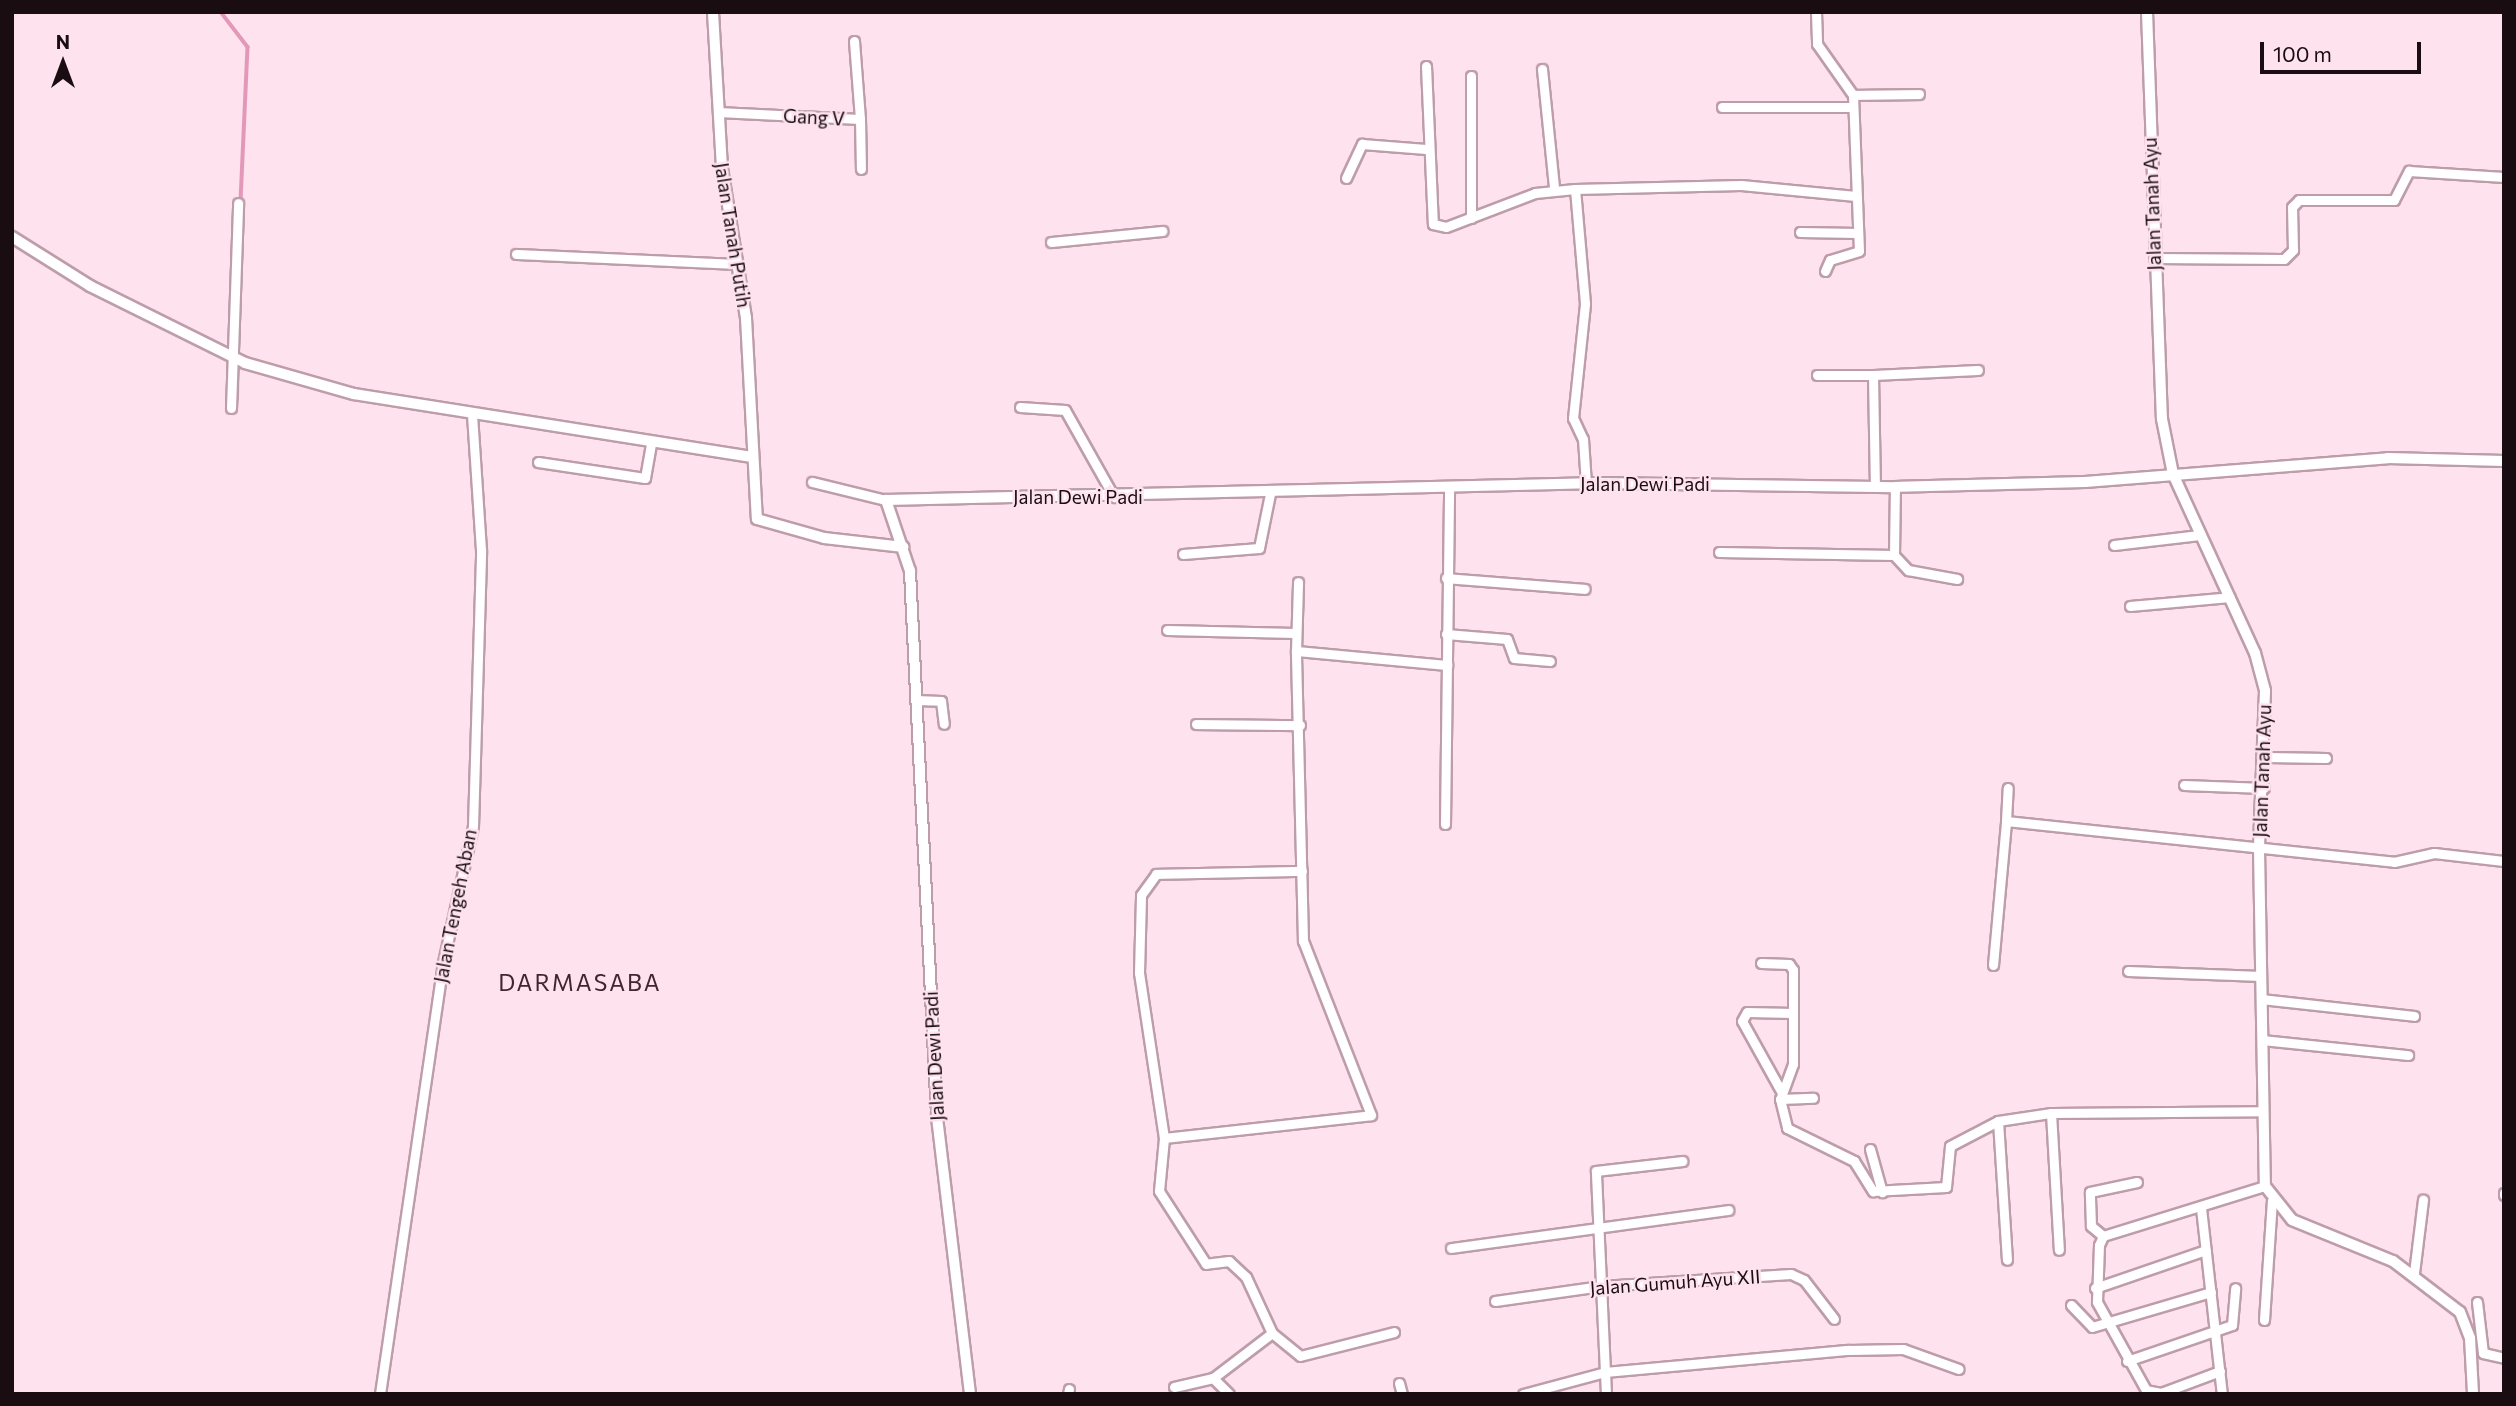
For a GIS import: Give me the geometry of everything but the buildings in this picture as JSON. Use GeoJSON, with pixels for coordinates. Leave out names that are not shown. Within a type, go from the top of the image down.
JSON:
{"type":"FeatureCollection","features":[{"type":"Feature","properties":{"kind":"street","name":"Jalan Tanah Putih"},"geometry":{"type":"LineString","coordinates":[[713,12],[718,112],[746,318],[750,457],[757,519],[824,538],[902,547]]}},
{"type":"Feature","properties":{"kind":"street"},"geometry":{"type":"LineString","coordinates":[[1816,12],[1817,44],[1853,95],[1858,233],[1858,253],[1830,260],[1825,271]]}},
{"type":"Feature","properties":{"kind":"street","name":"Jalan Tanah Ayu"},"geometry":{"type":"LineString","coordinates":[[2147,12],[2160,400],[2173,474],[2260,668],[2267,757],[2259,849],[2266,1186],[2272,1200],[2292,1220],[2414,1273],[2464,1318],[2473,1394]]}},
{"type":"Feature","properties":{"kind":"street"},"geometry":{"type":"LineString","coordinates":[[854,41],[860,119]]}},
{"type":"Feature","properties":{"kind":"street"},"geometry":{"type":"LineString","coordinates":[[1426,65],[1426,149],[1430,222],[1446,227],[1554,188],[1575,189],[1601,184],[1628,191],[1679,186],[1855,196]]}},
{"type":"Feature","properties":{"kind":"street"},"geometry":{"type":"LineString","coordinates":[[1542,69],[1554,188]]}},
{"type":"Feature","properties":{"kind":"street"},"geometry":{"type":"LineString","coordinates":[[1471,76],[1471,218]]}},
{"type":"Feature","properties":{"kind":"street"},"geometry":{"type":"LineString","coordinates":[[1853,95],[1919,94]]}},
{"type":"Feature","properties":{"kind":"street"},"geometry":{"type":"LineString","coordinates":[[1721,107],[1852,107]]}},
{"type":"Feature","properties":{"kind":"street","name":"Gang V"},"geometry":{"type":"LineString","coordinates":[[718,112],[860,119],[861,169]]}},
{"type":"Feature","properties":{"kind":"street"},"geometry":{"type":"LineString","coordinates":[[1346,178],[1356,146],[1363,144],[1426,149]]}},
{"type":"Feature","properties":{"kind":"street"},"geometry":{"type":"LineString","coordinates":[[2154,258],[2284,259],[2293,250],[2292,207],[2298,200],[2395,200],[2409,171],[2504,177]]}},
{"type":"Feature","properties":{"kind":"street"},"geometry":{"type":"LineString","coordinates":[[1575,189],[1585,304],[1573,418],[1583,439],[1586,484]]}},
{"type":"Feature","properties":{"kind":"street"},"geometry":{"type":"LineString","coordinates":[[231,408],[238,360],[239,203]]}},
{"type":"Feature","properties":{"kind":"street"},"geometry":{"type":"LineString","coordinates":[[1051,242],[1162,231]]}},
{"type":"Feature","properties":{"kind":"street"},"geometry":{"type":"LineString","coordinates":[[1800,232],[1858,233]]}},
{"type":"Feature","properties":{"kind":"street"},"geometry":{"type":"LineString","coordinates":[[12,237],[90,286],[238,360],[354,394],[651,445],[750,457]]}},
{"type":"Feature","properties":{"kind":"street"},"geometry":{"type":"LineString","coordinates":[[516,254],[738,264]]}},
{"type":"Feature","properties":{"kind":"street"},"geometry":{"type":"LineString","coordinates":[[1817,375],[1978,370]]}},
{"type":"Feature","properties":{"kind":"street"},"geometry":{"type":"LineString","coordinates":[[1873,375],[1875,486]]}},
{"type":"Feature","properties":{"kind":"street"},"geometry":{"type":"LineString","coordinates":[[1020,408],[1065,410],[1112,497]]}},
{"type":"Feature","properties":{"kind":"street","name":"Jalan Tengeh Aban"},"geometry":{"type":"LineString","coordinates":[[380,1394],[442,967],[473,826],[481,550],[472,415]]}},
{"type":"Feature","properties":{"kind":"street"},"geometry":{"type":"LineString","coordinates":[[538,463],[645,478],[651,445]]}},
{"type":"Feature","properties":{"kind":"street","name":"Jalan Dewi Padi"},"geometry":{"type":"LineString","coordinates":[[970,1394],[937,1116],[910,571],[886,500],[1449,491],[1599,483],[1895,486],[2173,474],[2388,458],[2504,461]]}},
{"type":"Feature","properties":{"kind":"street"},"geometry":{"type":"LineString","coordinates":[[812,482],[886,500]]}},
{"type":"Feature","properties":{"kind":"street"},"geometry":{"type":"LineString","coordinates":[[1895,486],[1894,555],[1908,570],[1957,579]]}},
{"type":"Feature","properties":{"kind":"street"},"geometry":{"type":"LineString","coordinates":[[1445,824],[1449,491]]}},
{"type":"Feature","properties":{"kind":"street"},"geometry":{"type":"LineString","coordinates":[[1183,554],[1259,548],[1270,494]]}},
{"type":"Feature","properties":{"kind":"street"},"geometry":{"type":"LineString","coordinates":[[2114,545],[2199,535]]}},
{"type":"Feature","properties":{"kind":"street"},"geometry":{"type":"LineString","coordinates":[[1719,552],[1894,555]]}},
{"type":"Feature","properties":{"kind":"street"},"geometry":{"type":"LineString","coordinates":[[1446,579],[1585,589]]}},
{"type":"Feature","properties":{"kind":"street"},"geometry":{"type":"LineString","coordinates":[[1164,1138],[1371,1115],[1310,966],[1302,871],[1300,725],[1295,633],[1298,582]]}},
{"type":"Feature","properties":{"kind":"street"},"geometry":{"type":"LineString","coordinates":[[2130,606],[2230,597]]}},
{"type":"Feature","properties":{"kind":"street"},"geometry":{"type":"LineString","coordinates":[[1167,630],[1295,633]]}},
{"type":"Feature","properties":{"kind":"street"},"geometry":{"type":"LineString","coordinates":[[1446,634],[1507,639],[1514,658],[1550,661]]}},
{"type":"Feature","properties":{"kind":"street"},"geometry":{"type":"LineString","coordinates":[[1296,652],[1447,665]]}},
{"type":"Feature","properties":{"kind":"street"},"geometry":{"type":"LineString","coordinates":[[916,700],[941,701],[944,724]]}},
{"type":"Feature","properties":{"kind":"street"},"geometry":{"type":"LineString","coordinates":[[1196,724],[1300,725]]}},
{"type":"Feature","properties":{"kind":"street"},"geometry":{"type":"LineString","coordinates":[[2267,757],[2326,758]]}},
{"type":"Feature","properties":{"kind":"street"},"geometry":{"type":"LineString","coordinates":[[2184,785],[2264,788]]}},
{"type":"Feature","properties":{"kind":"street"},"geometry":{"type":"LineString","coordinates":[[1993,965],[2008,788]]}},
{"type":"Feature","properties":{"kind":"street"},"geometry":{"type":"LineString","coordinates":[[2006,821],[2394,862],[2434,853],[2504,861]]}},
{"type":"Feature","properties":{"kind":"street"},"geometry":{"type":"LineString","coordinates":[[1302,871],[1156,874],[1144,884],[1139,973],[1164,1138],[1159,1191],[1206,1264],[1228,1261],[1246,1276],[1272,1333],[1300,1356],[1394,1332]]}},
{"type":"Feature","properties":{"kind":"street"},"geometry":{"type":"LineString","coordinates":[[1761,962],[1792,966],[1793,1064],[1781,1095]]}},
{"type":"Feature","properties":{"kind":"street"},"geometry":{"type":"LineString","coordinates":[[2128,971],[2261,976]]}},
{"type":"Feature","properties":{"kind":"street"},"geometry":{"type":"LineString","coordinates":[[2261,999],[2414,1016]]}},
{"type":"Feature","properties":{"kind":"street"},"geometry":{"type":"LineString","coordinates":[[1793,1013],[1747,1012],[1742,1021],[1781,1095],[1795,1135],[1845,1154],[1871,1189],[1882,1192],[1946,1188],[1950,1146],[1998,1121],[2050,1113],[2263,1111]]}},
{"type":"Feature","properties":{"kind":"street"},"geometry":{"type":"LineString","coordinates":[[2262,1040],[2408,1055]]}},
{"type":"Feature","properties":{"kind":"street"},"geometry":{"type":"LineString","coordinates":[[1781,1095],[1813,1098]]}},
{"type":"Feature","properties":{"kind":"street"},"geometry":{"type":"LineString","coordinates":[[2050,1113],[2059,1250]]}},
{"type":"Feature","properties":{"kind":"street"},"geometry":{"type":"LineString","coordinates":[[1998,1121],[2007,1261]]}},
{"type":"Feature","properties":{"kind":"street"},"geometry":{"type":"LineString","coordinates":[[1870,1149],[1882,1192]]}},
{"type":"Feature","properties":{"kind":"street"},"geometry":{"type":"LineString","coordinates":[[1605,1394],[1596,1171],[1682,1161]]}},
{"type":"Feature","properties":{"kind":"street"},"geometry":{"type":"LineString","coordinates":[[2103,1236],[2091,1226],[2090,1192],[2137,1182]]}},
{"type":"Feature","properties":{"kind":"street"},"geometry":{"type":"LineString","coordinates":[[2103,1236],[2266,1186]]}},
{"type":"Feature","properties":{"kind":"street"},"geometry":{"type":"LineString","coordinates":[[2264,1320],[2272,1200]]}},
{"type":"Feature","properties":{"kind":"street"},"geometry":{"type":"LineString","coordinates":[[2414,1273],[2423,1200]]}},
{"type":"Feature","properties":{"kind":"street"},"geometry":{"type":"LineString","coordinates":[[2201,1208],[2222,1394]]}},
{"type":"Feature","properties":{"kind":"street"},"geometry":{"type":"LineString","coordinates":[[1451,1248],[1598,1224],[1728,1210]]}},
{"type":"Feature","properties":{"kind":"street"},"geometry":{"type":"LineString","coordinates":[[2103,1236],[2095,1288],[2105,1325],[2127,1361],[2154,1393],[2220,1371]]}},
{"type":"Feature","properties":{"kind":"street"},"geometry":{"type":"LineString","coordinates":[[2095,1288],[2206,1250]]}},
{"type":"Feature","properties":{"kind":"street","name":"Jalan Gumuh Ayu XII"},"geometry":{"type":"LineString","coordinates":[[1495,1301],[1601,1286],[1791,1274],[1804,1280],[1835,1319]]}},
{"type":"Feature","properties":{"kind":"street"},"geometry":{"type":"LineString","coordinates":[[2127,1361],[2216,1332],[2234,1323],[2235,1289]]}},
{"type":"Feature","properties":{"kind":"street"},"geometry":{"type":"LineString","coordinates":[[2071,1305],[2089,1326],[2105,1325],[2211,1292]]}},
{"type":"Feature","properties":{"kind":"street"},"geometry":{"type":"LineString","coordinates":[[2477,1302],[2483,1353],[2504,1358]]}},
{"type":"Feature","properties":{"kind":"street"},"geometry":{"type":"LineString","coordinates":[[1174,1387],[1217,1374],[1272,1333]]}},
{"type":"Feature","properties":{"kind":"street"},"geometry":{"type":"LineString","coordinates":[[1523,1394],[1605,1372],[1888,1348],[1959,1369]]}},
{"type":"Feature","properties":{"kind":"street"},"geometry":{"type":"LineString","coordinates":[[1217,1374],[1229,1394]]}},
{"type":"Feature","properties":{"kind":"street"},"geometry":{"type":"LineString","coordinates":[[1399,1383],[1402,1394]]}},
{"type":"Feature","properties":{"kind":"waterway"},"geometry":{"type":"LineString","coordinates":[[221,12],[248,47],[241,203]]}},
{"type":"Feature","properties":{"kind":"waterway"},"geometry":{"type":"LineString","coordinates":[[237,399],[238,340]]}},
{"type":"Feature","properties":{"kind":"district","name":"DARMASABA"},"geometry":{"type":"Point","coordinates":[580,982]}}]}
